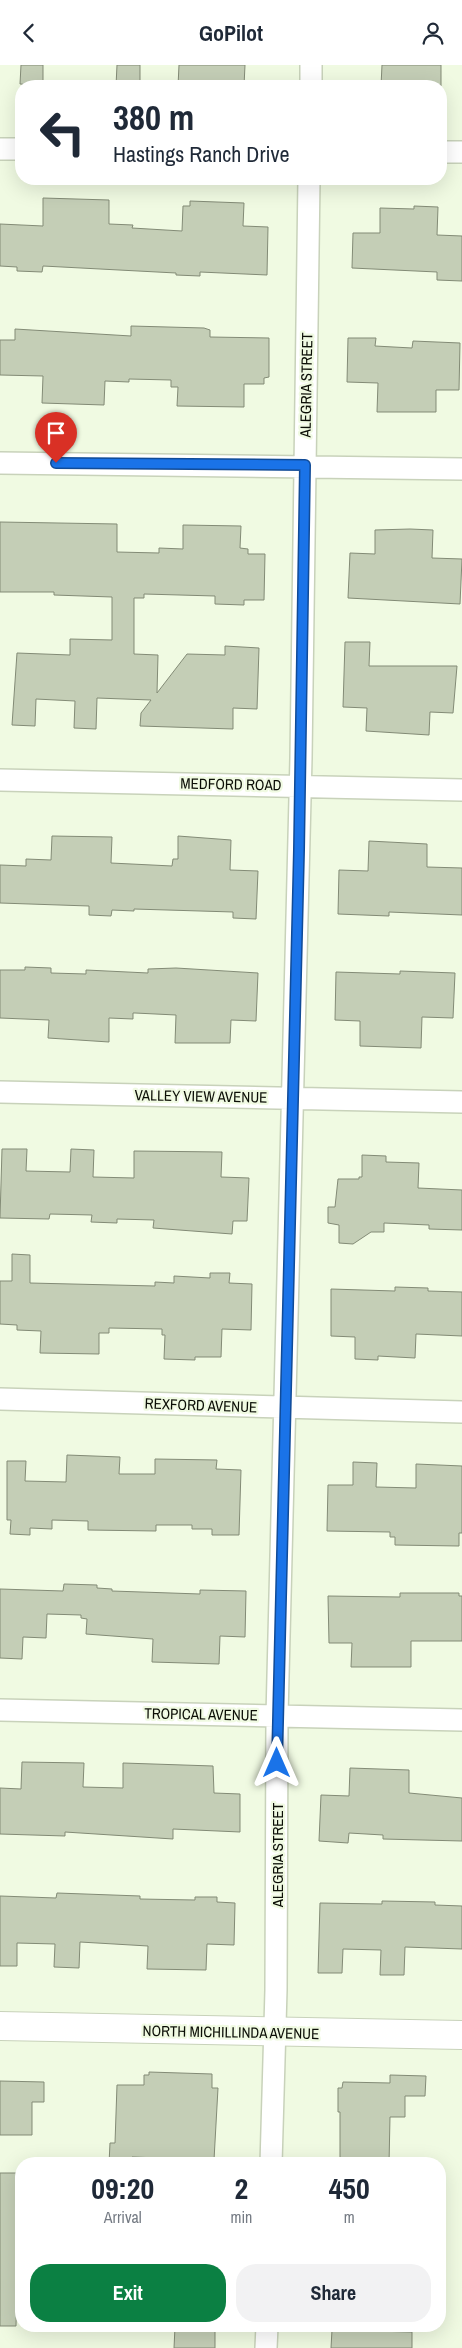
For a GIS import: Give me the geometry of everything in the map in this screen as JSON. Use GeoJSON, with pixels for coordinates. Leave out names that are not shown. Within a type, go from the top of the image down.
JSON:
{"type":"FeatureCollection","features":[{"type":"Feature","properties":{"kind":"street"},"geometry":{"type":"LineString","coordinates":[[311,65],[311,80]]}},
{"type":"Feature","properties":{"kind":"street"},"geometry":{"type":"LineString","coordinates":[[0,149],[15,149]]}},
{"type":"Feature","properties":{"kind":"street"},"geometry":{"type":"LineString","coordinates":[[447,152],[462,152]]}},
{"type":"Feature","properties":{"kind":"street","name":"ALEGRIA STREET"},"geometry":{"type":"LineString","coordinates":[[270,2157],[274,2031],[277,1716],[300,785],[309,185]]}},
{"type":"Feature","properties":{"kind":"street"},"geometry":{"type":"LineString","coordinates":[[0,463],[305,465],[462,469]]}},
{"type":"Feature","properties":{"kind":"street","name":"MEDFORD ROAD"},"geometry":{"type":"LineString","coordinates":[[0,780],[462,790]]}},
{"type":"Feature","properties":{"kind":"street","name":"VALLEY VIEW AVENUE"},"geometry":{"type":"LineString","coordinates":[[0,1092],[462,1102]]}},
{"type":"Feature","properties":{"kind":"street","name":"REXFORD AVENUE"},"geometry":{"type":"LineString","coordinates":[[0,1399],[462,1412]]}},
{"type":"Feature","properties":{"kind":"street","name":"TROPICAL AVENUE"},"geometry":{"type":"LineString","coordinates":[[0,1710],[462,1720]]}},
{"type":"Feature","properties":{"kind":"street","name":"NORTH MICHILLINDA AVENUE"},"geometry":{"type":"LineString","coordinates":[[0,2026],[247,2033],[274,2031],[304,2034],[462,2035]]}},
{"type":"Feature","properties":{"kind":"street"},"geometry":{"type":"LineString","coordinates":[[266,2348],[267,2332]]}},
{"type":"Feature","properties":{"kind":"building"},"geometry":{"type":"Polygon","coordinates":[[[21,65],[43,65],[43,80],[20,80],[21,65]]]}},
{"type":"Feature","properties":{"kind":"building"},"geometry":{"type":"Polygon","coordinates":[[[117,65],[140,65],[140,80],[116,80],[117,65]]]}},
{"type":"Feature","properties":{"kind":"building"},"geometry":{"type":"Polygon","coordinates":[[[179,65],[245,65],[244,80],[178,80],[179,65]]]}},
{"type":"Feature","properties":{"kind":"building"},"geometry":{"type":"Polygon","coordinates":[[[382,65],[441,65],[441,80],[381,80],[382,65]]]}},
{"type":"Feature","properties":{"kind":"building"},"geometry":{"type":"Polygon","coordinates":[[[43,198],[109,200],[109,224],[133,225],[132,228],[182,231],[183,206],[190,206],[190,201],[244,203],[243,226],[268,227],[267,275],[200,272],[200,276],[43,266],[42,272],[17,271],[17,267],[0,266],[0,224],[43,226],[43,198]]]}},
{"type":"Feature","properties":{"kind":"building"},"geometry":{"type":"Polygon","coordinates":[[[414,206],[438,207],[437,235],[462,236],[462,281],[437,280],[437,272],[352,268],[353,233],[380,233],[380,208],[414,209],[414,206]]]}},
{"type":"Feature","properties":{"kind":"building"},"geometry":{"type":"Polygon","coordinates":[[[131,326],[204,328],[210,330],[210,337],[269,338],[269,377],[264,378],[264,384],[244,384],[244,407],[177,406],[178,387],[171,387],[171,380],[129,379],[129,382],[105,381],[104,405],[42,403],[43,376],[0,375],[0,340],[15,340],[15,329],[131,336],[131,326]]]}},
{"type":"Feature","properties":{"kind":"building"},"geometry":{"type":"Polygon","coordinates":[[[348,338],[376,338],[375,346],[412,348],[413,341],[460,343],[459,390],[436,390],[436,412],[377,412],[378,383],[347,382],[348,338]]]}},
{"type":"Feature","properties":{"kind":"building"},"geometry":{"type":"Polygon","coordinates":[[[0,522],[117,524],[117,552],[159,553],[159,548],[183,549],[183,525],[241,526],[240,548],[248,549],[248,554],[265,554],[264,600],[244,600],[244,605],[215,604],[215,596],[144,594],[144,598],[134,598],[134,654],[158,655],[157,693],[187,654],[225,655],[225,646],[259,648],[257,709],[233,708],[233,729],[140,726],[141,713],[151,700],[97,698],[96,729],[74,728],[75,701],[36,699],[35,726],[12,725],[17,653],[70,655],[70,639],[112,640],[112,597],[54,595],[54,592],[0,592],[0,522]]]}},
{"type":"Feature","properties":{"kind":"building"},"geometry":{"type":"Polygon","coordinates":[[[375,530],[433,530],[432,558],[462,559],[460,604],[348,598],[350,553],[375,554],[375,530]]]}},
{"type":"Feature","properties":{"kind":"building"},"geometry":{"type":"Polygon","coordinates":[[[345,642],[370,642],[369,666],[457,666],[453,713],[430,712],[429,735],[366,731],[367,708],[343,707],[345,642]]]}},
{"type":"Feature","properties":{"kind":"building"},"geometry":{"type":"Polygon","coordinates":[[[52,836],[112,837],[111,863],[172,866],[173,859],[178,859],[178,836],[231,840],[230,870],[258,871],[256,919],[233,918],[233,912],[134,909],[134,911],[112,910],[111,916],[89,915],[89,906],[0,903],[0,865],[26,866],[26,859],[51,860],[52,836]]]}},
{"type":"Feature","properties":{"kind":"building"},"geometry":{"type":"Polygon","coordinates":[[[369,841],[427,844],[427,867],[462,868],[462,915],[389,912],[389,916],[338,914],[339,870],[368,871],[369,841]]]}},
{"type":"Feature","properties":{"kind":"building"},"geometry":{"type":"Polygon","coordinates":[[[25,967],[51,968],[51,973],[86,974],[86,970],[148,973],[148,969],[176,968],[258,973],[256,1021],[231,1020],[230,1043],[175,1043],[176,1015],[135,1013],[133,1013],[133,1019],[109,1018],[109,1042],[48,1038],[49,1020],[0,1018],[0,970],[25,970],[25,967]]]}},
{"type":"Feature","properties":{"kind":"building"},"geometry":{"type":"Polygon","coordinates":[[[400,971],[455,973],[453,1018],[422,1017],[421,1048],[360,1046],[360,1021],[335,1020],[336,972],[400,974],[400,971]]]}},
{"type":"Feature","properties":{"kind":"building"},"geometry":{"type":"Polygon","coordinates":[[[2,1149],[27,1149],[26,1171],[70,1172],[71,1149],[94,1150],[93,1177],[134,1178],[134,1151],[222,1152],[221,1177],[249,1178],[247,1221],[233,1221],[232,1234],[153,1228],[154,1220],[117,1219],[117,1223],[91,1222],[92,1215],[50,1214],[49,1219],[0,1218],[2,1149]]]}},
{"type":"Feature","properties":{"kind":"building"},"geometry":{"type":"Polygon","coordinates":[[[362,1155],[386,1156],[386,1162],[419,1163],[418,1188],[462,1190],[462,1230],[429,1229],[429,1225],[384,1223],[384,1232],[371,1232],[353,1244],[339,1243],[339,1225],[328,1223],[328,1207],[335,1207],[338,1179],[359,1179],[359,1177],[362,1177],[362,1155]]]}},
{"type":"Feature","properties":{"kind":"building"},"geometry":{"type":"Polygon","coordinates":[[[12,1254],[30,1255],[30,1283],[155,1286],[155,1282],[174,1283],[174,1276],[210,1278],[210,1273],[230,1273],[229,1283],[252,1284],[251,1330],[222,1329],[221,1357],[195,1357],[195,1360],[164,1359],[165,1335],[162,1335],[162,1329],[109,1328],[109,1333],[99,1333],[99,1354],[40,1353],[41,1331],[17,1330],[17,1325],[0,1324],[0,1281],[12,1281],[12,1254]]]}},
{"type":"Feature","properties":{"kind":"building"},"geometry":{"type":"Polygon","coordinates":[[[395,1287],[428,1288],[428,1291],[462,1292],[462,1336],[416,1334],[415,1358],[378,1356],[378,1360],[355,1359],[355,1337],[331,1336],[331,1289],[395,1291],[395,1287]]]}},
{"type":"Feature","properties":{"kind":"building"},"geometry":{"type":"Polygon","coordinates":[[[67,1455],[120,1457],[119,1474],[155,1474],[155,1459],[217,1460],[216,1469],[241,1470],[239,1535],[212,1535],[212,1529],[192,1529],[192,1525],[156,1525],[156,1531],[88,1530],[88,1521],[52,1520],[52,1529],[30,1528],[30,1535],[10,1534],[11,1520],[7,1520],[7,1461],[26,1461],[25,1481],[66,1482],[67,1455]]]}},
{"type":"Feature","properties":{"kind":"building"},"geometry":{"type":"Polygon","coordinates":[[[353,1462],[377,1463],[376,1487],[416,1488],[416,1464],[462,1466],[462,1533],[459,1533],[459,1546],[395,1545],[395,1537],[390,1537],[390,1532],[327,1531],[328,1485],[353,1485],[353,1462]]]}},
{"type":"Feature","properties":{"kind":"building"},"geometry":{"type":"Polygon","coordinates":[[[64,1584],[97,1585],[97,1588],[112,1589],[112,1591],[200,1594],[200,1590],[246,1591],[245,1637],[220,1636],[219,1664],[152,1662],[153,1639],[86,1634],[87,1619],[81,1618],[81,1615],[47,1614],[46,1638],[23,1637],[22,1659],[0,1658],[0,1589],[63,1591],[64,1584]]]}},
{"type":"Feature","properties":{"kind":"building"},"geometry":{"type":"Polygon","coordinates":[[[400,1593],[459,1593],[459,1596],[462,1596],[462,1641],[411,1641],[411,1667],[351,1667],[352,1643],[329,1643],[328,1596],[400,1597],[400,1593]]]}},
{"type":"Feature","properties":{"kind":"building"},"geometry":{"type":"Polygon","coordinates":[[[22,1762],[84,1763],[83,1787],[123,1788],[123,1763],[213,1766],[214,1793],[240,1794],[240,1832],[173,1829],[173,1839],[65,1832],[65,1836],[0,1834],[0,1788],[21,1789],[22,1762]]]}},
{"type":"Feature","properties":{"kind":"building"},"geometry":{"type":"Polygon","coordinates":[[[350,1768],[409,1770],[409,1793],[462,1798],[462,1841],[383,1839],[383,1835],[349,1833],[348,1843],[319,1841],[321,1795],[349,1796],[350,1768]]]}},
{"type":"Feature","properties":{"kind":"building"},"geometry":{"type":"Polygon","coordinates":[[[57,1893],[140,1896],[140,1899],[195,1900],[195,1897],[217,1897],[217,1902],[235,1903],[234,1945],[207,1944],[206,1970],[147,1969],[148,1946],[80,1942],[79,1968],[54,1967],[55,1944],[17,1943],[17,1966],[0,1966],[0,1896],[56,1898],[57,1893]]]}},
{"type":"Feature","properties":{"kind":"building"},"geometry":{"type":"Polygon","coordinates":[[[382,1901],[435,1902],[435,1905],[462,1906],[462,1949],[405,1947],[404,1975],[380,1975],[381,1950],[343,1949],[342,1973],[318,1973],[320,1903],[382,1904],[382,1901]]]}},
{"type":"Feature","properties":{"kind":"building"},"geometry":{"type":"Polygon","coordinates":[[[149,2072],[212,2074],[212,2088],[218,2088],[214,2157],[109,2157],[110,2143],[115,2143],[117,2085],[144,2085],[144,2075],[149,2075],[149,2072]]]}},
{"type":"Feature","properties":{"kind":"building"},"geometry":{"type":"Polygon","coordinates":[[[390,2075],[426,2076],[425,2096],[405,2096],[405,2117],[390,2117],[389,2157],[340,2157],[338,2088],[342,2088],[343,2082],[390,2083],[390,2075]]]}},
{"type":"Feature","properties":{"kind":"building"},"geometry":{"type":"Polygon","coordinates":[[[0,2081],[44,2082],[44,2102],[32,2102],[32,2135],[0,2135],[0,2081]]]}},
{"type":"Feature","properties":{"kind":"building"},"geometry":{"type":"Polygon","coordinates":[[[0,2173],[15,2173],[15,2326],[0,2326],[0,2173]]]}},
{"type":"Feature","properties":{"kind":"building"},"geometry":{"type":"Polygon","coordinates":[[[175,2332],[215,2332],[215,2348],[174,2348],[175,2332]]]}},
{"type":"Feature","properties":{"kind":"building"},"geometry":{"type":"Polygon","coordinates":[[[332,2332],[412,2332],[412,2348],[331,2348],[332,2332]]]}},
{"type":"Feature","properties":{"kind":"route"},"geometry":{"type":"LineString","coordinates":[[56,463],[305,465],[299,850],[277,1763]]}}]}
